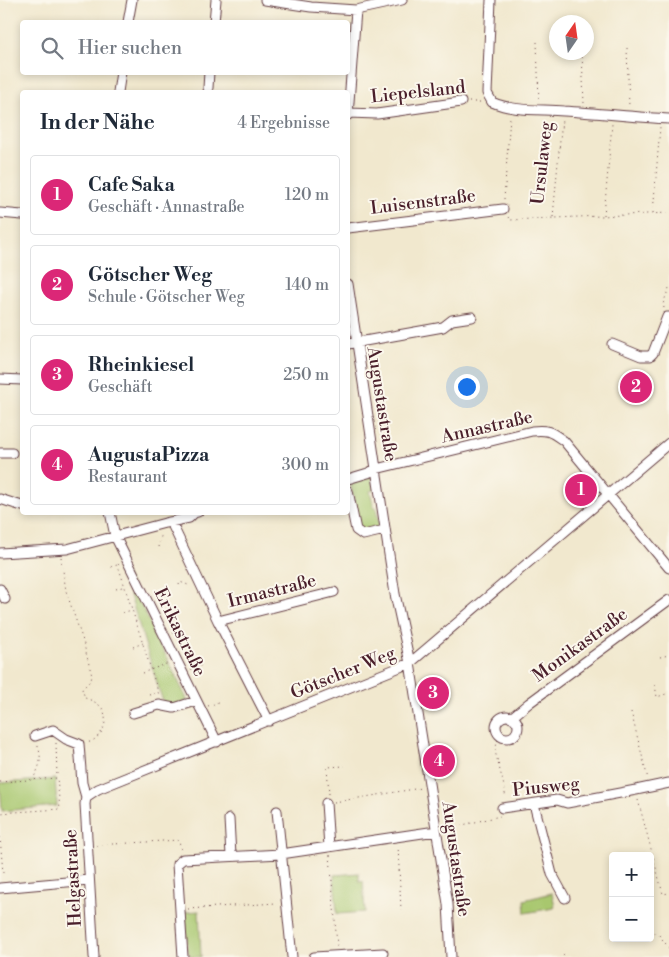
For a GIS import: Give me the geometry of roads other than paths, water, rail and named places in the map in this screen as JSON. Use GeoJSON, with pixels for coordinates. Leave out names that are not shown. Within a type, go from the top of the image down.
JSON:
{"type":"FeatureCollection","features":[{"type":"Feature","properties":{"kind":"street"},"geometry":{"type":"LineString","coordinates":[[128,20],[132,0]]}},
{"type":"Feature","properties":{"kind":"street"},"geometry":{"type":"LineString","coordinates":[[214,20],[216,0]]}},
{"type":"Feature","properties":{"kind":"street"},"geometry":{"type":"LineString","coordinates":[[265,0],[310,7],[362,6],[402,0]]}},
{"type":"Feature","properties":{"kind":"street","name":"Ursulaweg"},"geometry":{"type":"LineString","coordinates":[[491,0],[487,93],[492,102],[499,106],[511,108],[665,119]]}},
{"type":"Feature","properties":{"kind":"street"},"geometry":{"type":"LineString","coordinates":[[350,99],[362,6]]}},
{"type":"Feature","properties":{"kind":"street"},"geometry":{"type":"LineString","coordinates":[[118,90],[121,75]]}},
{"type":"Feature","properties":{"kind":"street"},"geometry":{"type":"LineString","coordinates":[[208,88],[209,75]]}},
{"type":"Feature","properties":{"kind":"street","name":"Liepelsland"},"geometry":{"type":"LineString","coordinates":[[350,114],[377,114],[461,102]]}},
{"type":"Feature","properties":{"kind":"street","name":"Luisenstraße"},"geometry":{"type":"LineString","coordinates":[[350,228],[503,208]]}},
{"type":"Feature","properties":{"kind":"street"},"geometry":{"type":"LineString","coordinates":[[0,213],[20,215]]}},
{"type":"Feature","properties":{"kind":"street","name":"Augustastraße"},"geometry":{"type":"LineString","coordinates":[[350,314],[352,343],[376,469],[395,594],[410,663],[448,904],[451,957]]}},
{"type":"Feature","properties":{"kind":"street"},"geometry":{"type":"LineString","coordinates":[[352,343],[443,327],[452,320],[472,317]]}},
{"type":"Feature","properties":{"kind":"street"},"geometry":{"type":"LineString","coordinates":[[612,344],[641,356],[650,356],[668,317]]}},
{"type":"Feature","properties":{"kind":"street"},"geometry":{"type":"LineString","coordinates":[[0,379],[20,380]]}},
{"type":"Feature","properties":{"kind":"street","name":"Annastraße"},"geometry":{"type":"LineString","coordinates":[[350,478],[376,469],[532,431],[544,430],[564,441],[669,568]]}},
{"type":"Feature","properties":{"kind":"street","name":"Götscher Weg"},"geometry":{"type":"LineString","coordinates":[[86,797],[98,789],[410,663],[669,443]]}},
{"type":"Feature","properties":{"kind":"street"},"geometry":{"type":"LineString","coordinates":[[0,452],[12,454]]}},
{"type":"Feature","properties":{"kind":"street"},"geometry":{"type":"LineString","coordinates":[[0,499],[20,505]]}},
{"type":"Feature","properties":{"kind":"street"},"geometry":{"type":"LineString","coordinates":[[350,501],[356,530],[363,535],[385,530]]}},
{"type":"Feature","properties":{"kind":"street","name":"Erikastraße"},"geometry":{"type":"LineString","coordinates":[[110,515],[114,536],[216,742]]}},
{"type":"Feature","properties":{"kind":"street"},"geometry":{"type":"LineString","coordinates":[[0,552],[67,549],[189,518],[193,515]]}},
{"type":"Feature","properties":{"kind":"street","name":"Irmastraße"},"geometry":{"type":"LineString","coordinates":[[168,522],[204,589],[218,621],[269,721]]}},
{"type":"Feature","properties":{"kind":"street"},"geometry":{"type":"LineString","coordinates":[[0,589],[5,599]]}},
{"type":"Feature","properties":{"kind":"street","name":"Irmastraße"},"geometry":{"type":"LineString","coordinates":[[218,621],[334,592]]}},
{"type":"Feature","properties":{"kind":"street","name":"Monikastraße"},"geometry":{"type":"LineString","coordinates":[[511,718],[516,722],[518,729],[515,735],[509,738],[502,737],[496,729],[497,723],[501,718],[511,718],[669,600]]}},
{"type":"Feature","properties":{"kind":"street"},"geometry":{"type":"LineString","coordinates":[[133,713],[159,705],[174,708],[196,701]]}},
{"type":"Feature","properties":{"kind":"street","name":"Helgastraße"},"geometry":{"type":"LineString","coordinates":[[35,736],[53,730],[66,739],[78,744],[82,783],[86,797],[94,957]]}},
{"type":"Feature","properties":{"kind":"street","name":"Piusweg"},"geometry":{"type":"LineString","coordinates":[[502,808],[557,800],[568,803],[669,782]]}},
{"type":"Feature","properties":{"kind":"street"},"geometry":{"type":"LineString","coordinates":[[328,802],[329,847]]}},
{"type":"Feature","properties":{"kind":"street"},"geometry":{"type":"LineString","coordinates":[[534,804],[552,874],[565,898]]}},
{"type":"Feature","properties":{"kind":"street"},"geometry":{"type":"LineString","coordinates":[[277,811],[292,957]]}},
{"type":"Feature","properties":{"kind":"street"},"geometry":{"type":"LineString","coordinates":[[229,819],[231,856]]}},
{"type":"Feature","properties":{"kind":"street"},"geometry":{"type":"LineString","coordinates":[[183,957],[177,864],[183,859],[281,854],[436,832]]}},
{"type":"Feature","properties":{"kind":"street"},"geometry":{"type":"LineString","coordinates":[[0,888],[89,880]]}},
{"type":"Feature","properties":{"kind":"street"},"geometry":{"type":"LineString","coordinates":[[314,957],[383,953]]}},
{"type":"Feature","properties":{"kind":"place","name":"Götscher Weg"},"geometry":{"type":"Point","coordinates":[636,387]}},
{"type":"Feature","properties":{"kind":"place","name":"Cafe Saka"},"geometry":{"type":"Point","coordinates":[581,490]}},
{"type":"Feature","properties":{"kind":"place","name":"Rheinkiesel"},"geometry":{"type":"Point","coordinates":[433,693]}},
{"type":"Feature","properties":{"kind":"place","name":"AugustaPizza"},"geometry":{"type":"Point","coordinates":[439,761]}}]}
